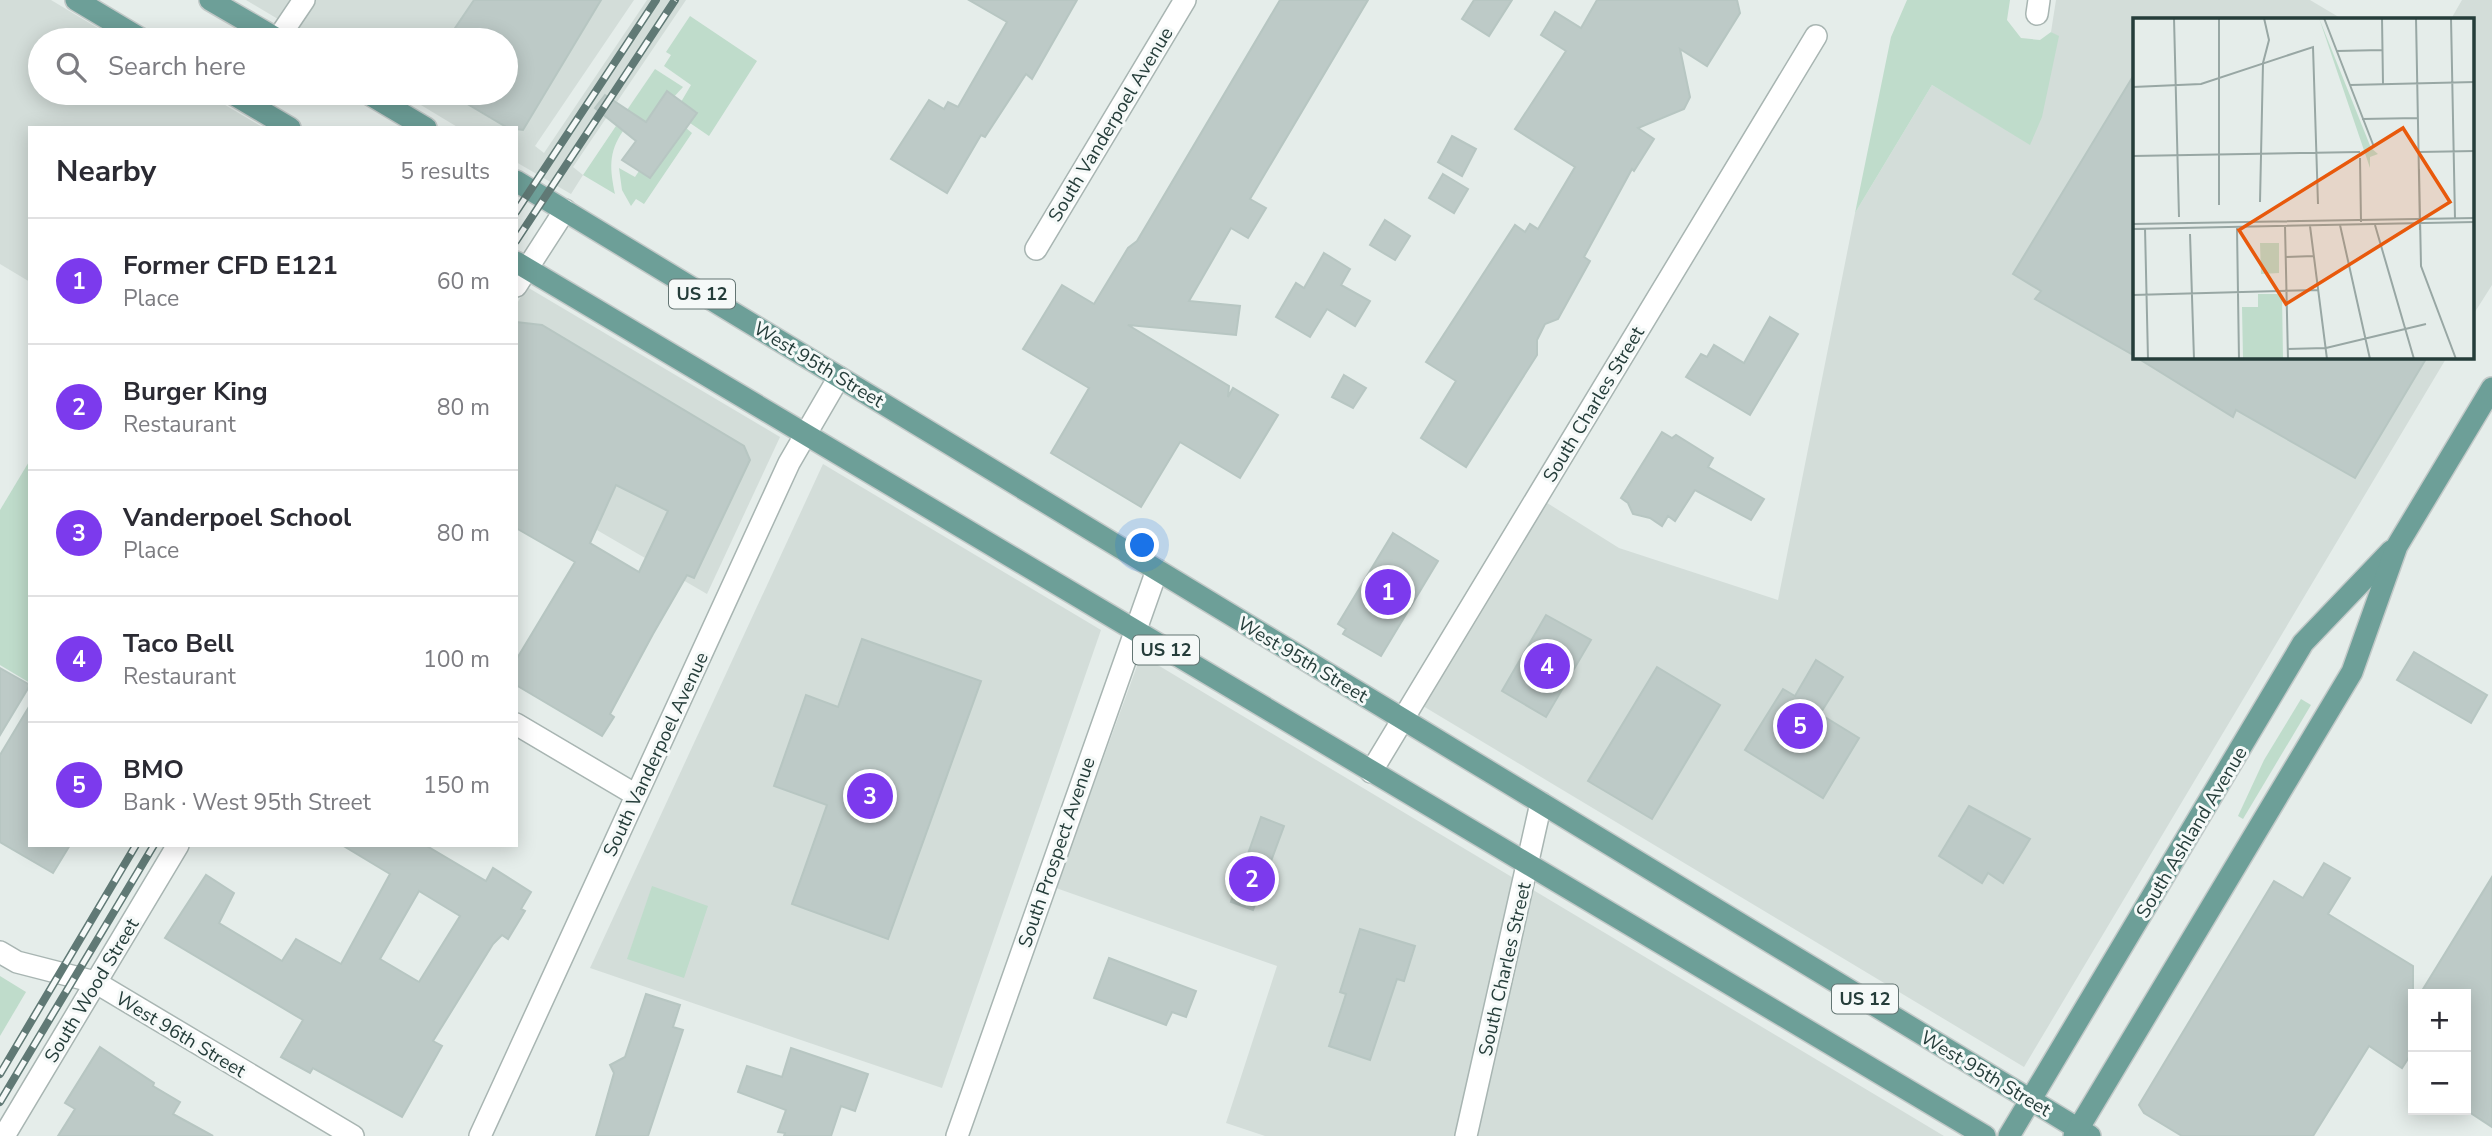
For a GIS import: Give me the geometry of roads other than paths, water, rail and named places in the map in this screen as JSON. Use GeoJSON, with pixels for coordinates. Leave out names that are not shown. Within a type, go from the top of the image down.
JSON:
{"type":"FeatureCollection","features":[{"type":"Feature","properties":{"kind":"main road"},"geometry":{"type":"LineString","coordinates":[[76,0],[123,28]]}},
{"type":"Feature","properties":{"kind":"main road"},"geometry":{"type":"LineString","coordinates":[[210,0],[258,28]]}},
{"type":"Feature","properties":{"kind":"main road"},"geometry":{"type":"LineString","coordinates":[[254,105],[287,126]]}},
{"type":"Feature","properties":{"kind":"main road"},"geometry":{"type":"LineString","coordinates":[[387,105],[423,126]]}},
{"type":"Feature","properties":{"kind":"main road","name":"West 95th Street"},"geometry":{"type":"LineString","coordinates":[[518,182],[2030,1100],[2081,1134]]}},
{"type":"Feature","properties":{"kind":"main road","name":"US 12"},"geometry":{"type":"LineString","coordinates":[[520,272],[803,435],[1985,1136]]}},
{"type":"Feature","properties":{"kind":"main road","name":"South Ashland Avenue"},"geometry":{"type":"LineString","coordinates":[[2081,1134],[2352,671],[2397,546],[2492,388]]}},
{"type":"Feature","properties":{"kind":"main road","name":"South Ashland Avenue"},"geometry":{"type":"LineString","coordinates":[[2009,1136],[2303,643],[2397,546]]}},
{"type":"Feature","properties":{"kind":"street"},"geometry":{"type":"LineString","coordinates":[[286,28],[304,0]]}},
{"type":"Feature","properties":{"kind":"street","name":"South Vanderpoel Avenue"},"geometry":{"type":"LineString","coordinates":[[1036,248],[1185,0]]}},
{"type":"Feature","properties":{"kind":"street","name":"South Charles Street"},"geometry":{"type":"LineString","coordinates":[[1371,772],[1816,36]]}},
{"type":"Feature","properties":{"kind":"street"},"geometry":{"type":"LineString","coordinates":[[520,272],[565,210]]}},
{"type":"Feature","properties":{"kind":"street","name":"South Vanderpoel Avenue"},"geometry":{"type":"LineString","coordinates":[[480,1136],[803,435],[839,377]]}},
{"type":"Feature","properties":{"kind":"street","name":"South Prospect Avenue"},"geometry":{"type":"LineString","coordinates":[[957,1136],[1157,570]]}},
{"type":"Feature","properties":{"kind":"street"},"geometry":{"type":"LineString","coordinates":[[518,725],[636,794]]}},
{"type":"Feature","properties":{"kind":"street","name":"South Charles Street"},"geometry":{"type":"LineString","coordinates":[[1466,1136],[1541,803]]}},
{"type":"Feature","properties":{"kind":"street","name":"South Wood Street"},"geometry":{"type":"LineString","coordinates":[[4,1136],[177,847]]}},
{"type":"Feature","properties":{"kind":"street","name":"West 96th Street"},"geometry":{"type":"LineString","coordinates":[[0,952],[17,962],[94,982],[353,1136]]}},
{"type":"Feature","properties":{"kind":"railway"},"geometry":{"type":"LineString","coordinates":[[518,209],[656,0]]}},
{"type":"Feature","properties":{"kind":"railway"},"geometry":{"type":"LineString","coordinates":[[518,238],[675,0]]}},
{"type":"Feature","properties":{"kind":"railway"},"geometry":{"type":"LineString","coordinates":[[0,1074],[135,847]]}},
{"type":"Feature","properties":{"kind":"railway"},"geometry":{"type":"LineString","coordinates":[[0,1102],[153,847]]}},
{"type":"Feature","properties":{"kind":"place","name":"Former CFD E121"},"geometry":{"type":"Point","coordinates":[1388,592]}},
{"type":"Feature","properties":{"kind":"place","name":"Taco Bell"},"geometry":{"type":"Point","coordinates":[1547,666]}},
{"type":"Feature","properties":{"kind":"place","name":"BMO"},"geometry":{"type":"Point","coordinates":[1800,726]}},
{"type":"Feature","properties":{"kind":"place","name":"Vanderpoel School"},"geometry":{"type":"Point","coordinates":[870,796]}},
{"type":"Feature","properties":{"kind":"place","name":"Burger King"},"geometry":{"type":"Point","coordinates":[1252,879]}}]}
